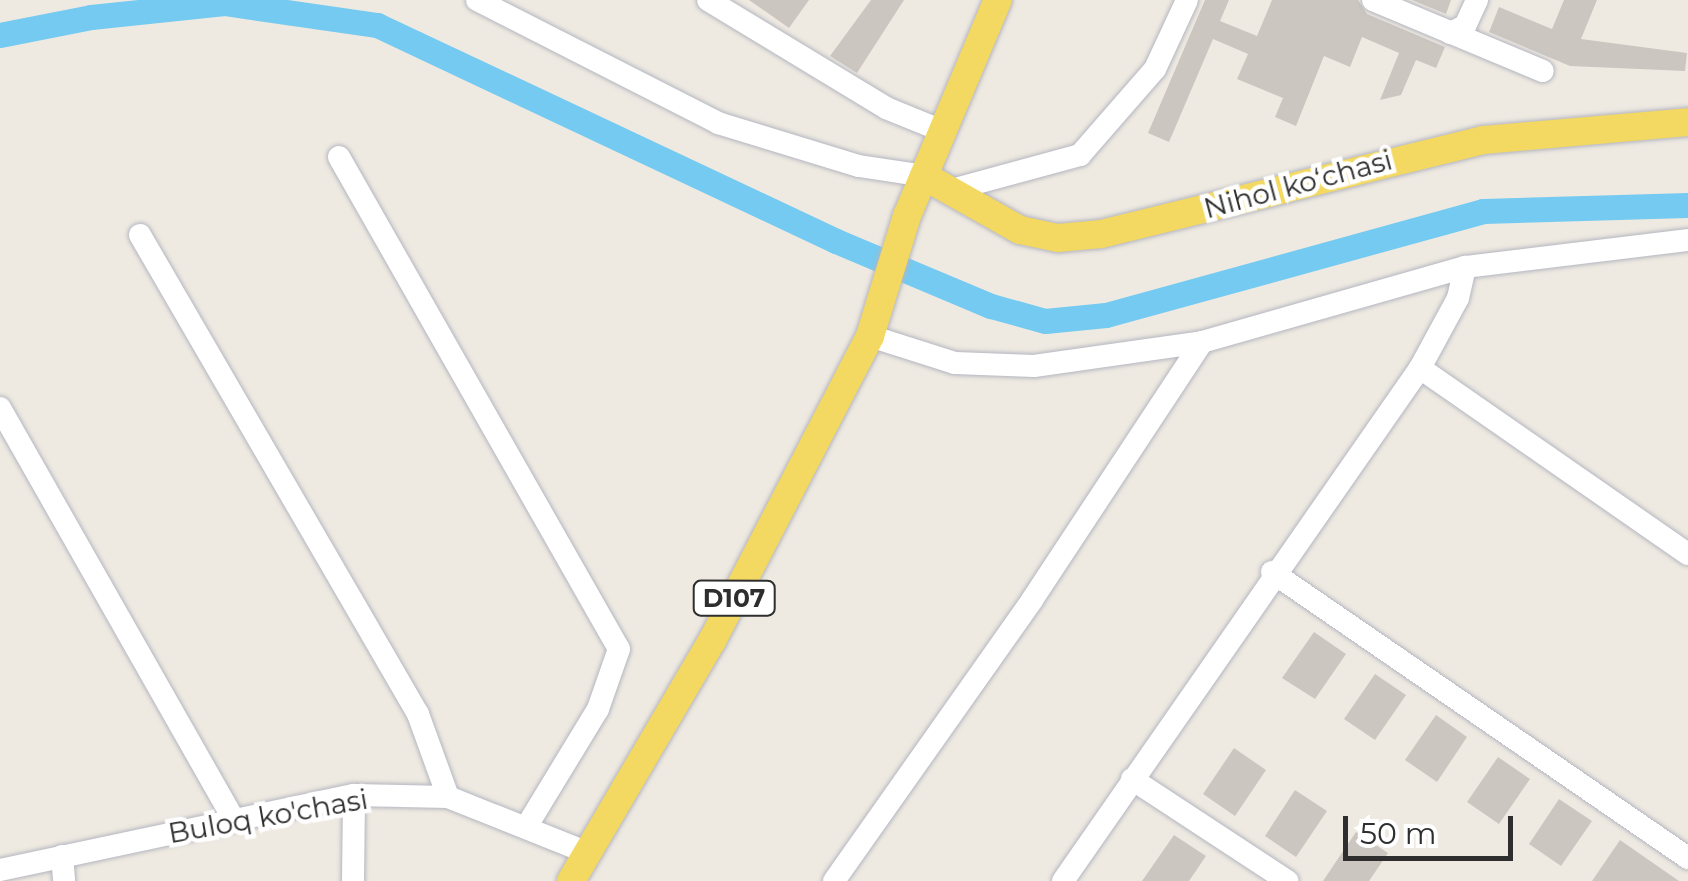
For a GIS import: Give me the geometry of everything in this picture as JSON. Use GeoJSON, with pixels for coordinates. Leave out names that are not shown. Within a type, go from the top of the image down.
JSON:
{"type":"FeatureCollection","features":[{"type":"Feature","properties":{"kind":"main road","name":"D107"},"geometry":{"type":"LineString","coordinates":[[571,881],[712,641],[870,336],[906,216],[946,132],[998,0]]}},
{"type":"Feature","properties":{"kind":"main road","name":"Nihol koʻchasi"},"geometry":{"type":"LineString","coordinates":[[924,176],[956,189],[1020,230],[1058,238],[1101,234],[1483,140],[1688,122]]}},
{"type":"Feature","properties":{"kind":"street"},"geometry":{"type":"LineString","coordinates":[[477,0],[718,123],[859,166],[924,176]]}},
{"type":"Feature","properties":{"kind":"street"},"geometry":{"type":"LineString","coordinates":[[708,0],[886,108],[946,132]]}},
{"type":"Feature","properties":{"kind":"street"},"geometry":{"type":"LineString","coordinates":[[956,189],[1080,156],[1155,69],[1188,0]]}},
{"type":"Feature","properties":{"kind":"street"},"geometry":{"type":"LineString","coordinates":[[1373,0],[1543,71]]}},
{"type":"Feature","properties":{"kind":"street"},"geometry":{"type":"LineString","coordinates":[[1450,33],[1465,26],[1477,0]]}},
{"type":"Feature","properties":{"kind":"street"},"geometry":{"type":"LineString","coordinates":[[339,157],[620,649],[598,709],[528,826]]}},
{"type":"Feature","properties":{"kind":"street"},"geometry":{"type":"LineString","coordinates":[[140,235],[418,714],[448,796]]}},
{"type":"Feature","properties":{"kind":"street"},"geometry":{"type":"LineString","coordinates":[[870,336],[956,363],[992,367],[1202,342],[1465,267],[1688,240]]}},
{"type":"Feature","properties":{"kind":"street"},"geometry":{"type":"LineString","coordinates":[[1063,881],[1272,572],[1420,368],[1458,298],[1465,267]]}},
{"type":"Feature","properties":{"kind":"street"},"geometry":{"type":"LineString","coordinates":[[834,881],[1032,600],[1202,342]]}},
{"type":"Feature","properties":{"kind":"street"},"geometry":{"type":"LineString","coordinates":[[1420,368],[1688,554]]}},
{"type":"Feature","properties":{"kind":"street"},"geometry":{"type":"LineString","coordinates":[[0,408],[234,820]]}},
{"type":"Feature","properties":{"kind":"street"},"geometry":{"type":"LineString","coordinates":[[1272,572],[1688,858]]}},
{"type":"Feature","properties":{"kind":"street"},"geometry":{"type":"LineString","coordinates":[[1132,779],[1287,881]]}},
{"type":"Feature","properties":{"kind":"street"},"geometry":{"type":"LineString","coordinates":[[353,881],[354,794]]}},
{"type":"Feature","properties":{"kind":"street","name":"Buloq ko'chasi"},"geometry":{"type":"LineString","coordinates":[[2,866],[354,794],[448,796],[588,853]]}},
{"type":"Feature","properties":{"kind":"street"},"geometry":{"type":"LineString","coordinates":[[62,856],[64,881]]}},
{"type":"Feature","properties":{"kind":"building"},"geometry":{"type":"Polygon","coordinates":[[[749,0],[809,0],[789,28],[749,0]]]}},
{"type":"Feature","properties":{"kind":"building"},"geometry":{"type":"Polygon","coordinates":[[[871,0],[904,0],[857,73],[830,56],[871,0]]]}},
{"type":"Feature","properties":{"kind":"building"},"geometry":{"type":"Polygon","coordinates":[[[1205,0],[1229,0],[1220,21],[1257,36],[1272,0],[1358,0],[1367,14],[1445,47],[1436,68],[1416,60],[1401,95],[1380,100],[1399,53],[1362,37],[1350,67],[1324,56],[1296,126],[1275,117],[1283,98],[1237,79],[1248,54],[1213,39],[1169,142],[1148,133],[1205,0]]]}},
{"type":"Feature","properties":{"kind":"building"},"geometry":{"type":"Polygon","coordinates":[[[1412,0],[1451,0],[1446,14],[1412,0]]]}},
{"type":"Feature","properties":{"kind":"building"},"geometry":{"type":"Polygon","coordinates":[[[1564,0],[1597,0],[1581,39],[1687,53],[1685,71],[1570,66],[1489,32],[1499,7],[1552,29],[1564,0]]]}},
{"type":"Feature","properties":{"kind":"building"},"geometry":{"type":"Polygon","coordinates":[[[1314,632],[1346,654],[1315,699],[1282,678],[1314,632]]]}},
{"type":"Feature","properties":{"kind":"building"},"geometry":{"type":"Polygon","coordinates":[[[1375,674],[1406,695],[1375,740],[1344,719],[1375,674]]]}},
{"type":"Feature","properties":{"kind":"building"},"geometry":{"type":"Polygon","coordinates":[[[1436,715],[1467,737],[1437,782],[1405,760],[1436,715]]]}},
{"type":"Feature","properties":{"kind":"building"},"geometry":{"type":"Polygon","coordinates":[[[1234,748],[1266,770],[1235,816],[1203,794],[1234,748]]]}},
{"type":"Feature","properties":{"kind":"building"},"geometry":{"type":"Polygon","coordinates":[[[1498,757],[1530,779],[1499,824],[1467,802],[1498,757]]]}},
{"type":"Feature","properties":{"kind":"building"},"geometry":{"type":"Polygon","coordinates":[[[1295,790],[1327,811],[1296,857],[1265,836],[1295,790]]]}},
{"type":"Feature","properties":{"kind":"building"},"geometry":{"type":"Polygon","coordinates":[[[1559,799],[1592,821],[1561,866],[1529,844],[1559,799]]]}},
{"type":"Feature","properties":{"kind":"building"},"geometry":{"type":"Polygon","coordinates":[[[1356,832],[1388,853],[1369,881],[1323,881],[1356,832]]]}},
{"type":"Feature","properties":{"kind":"building"},"geometry":{"type":"Polygon","coordinates":[[[1174,835],[1206,856],[1189,881],[1142,881],[1174,835]]]}},
{"type":"Feature","properties":{"kind":"building"},"geometry":{"type":"Polygon","coordinates":[[[1620,840],[1679,881],[1592,881],[1620,840]]]}},
{"type":"Feature","properties":{"kind":"waterway"},"geometry":{"type":"LineString","coordinates":[[0,35],[91,17],[224,3],[377,25],[836,241],[991,306],[1045,321],[1106,315],[1483,211],[1688,205]]}}]}
